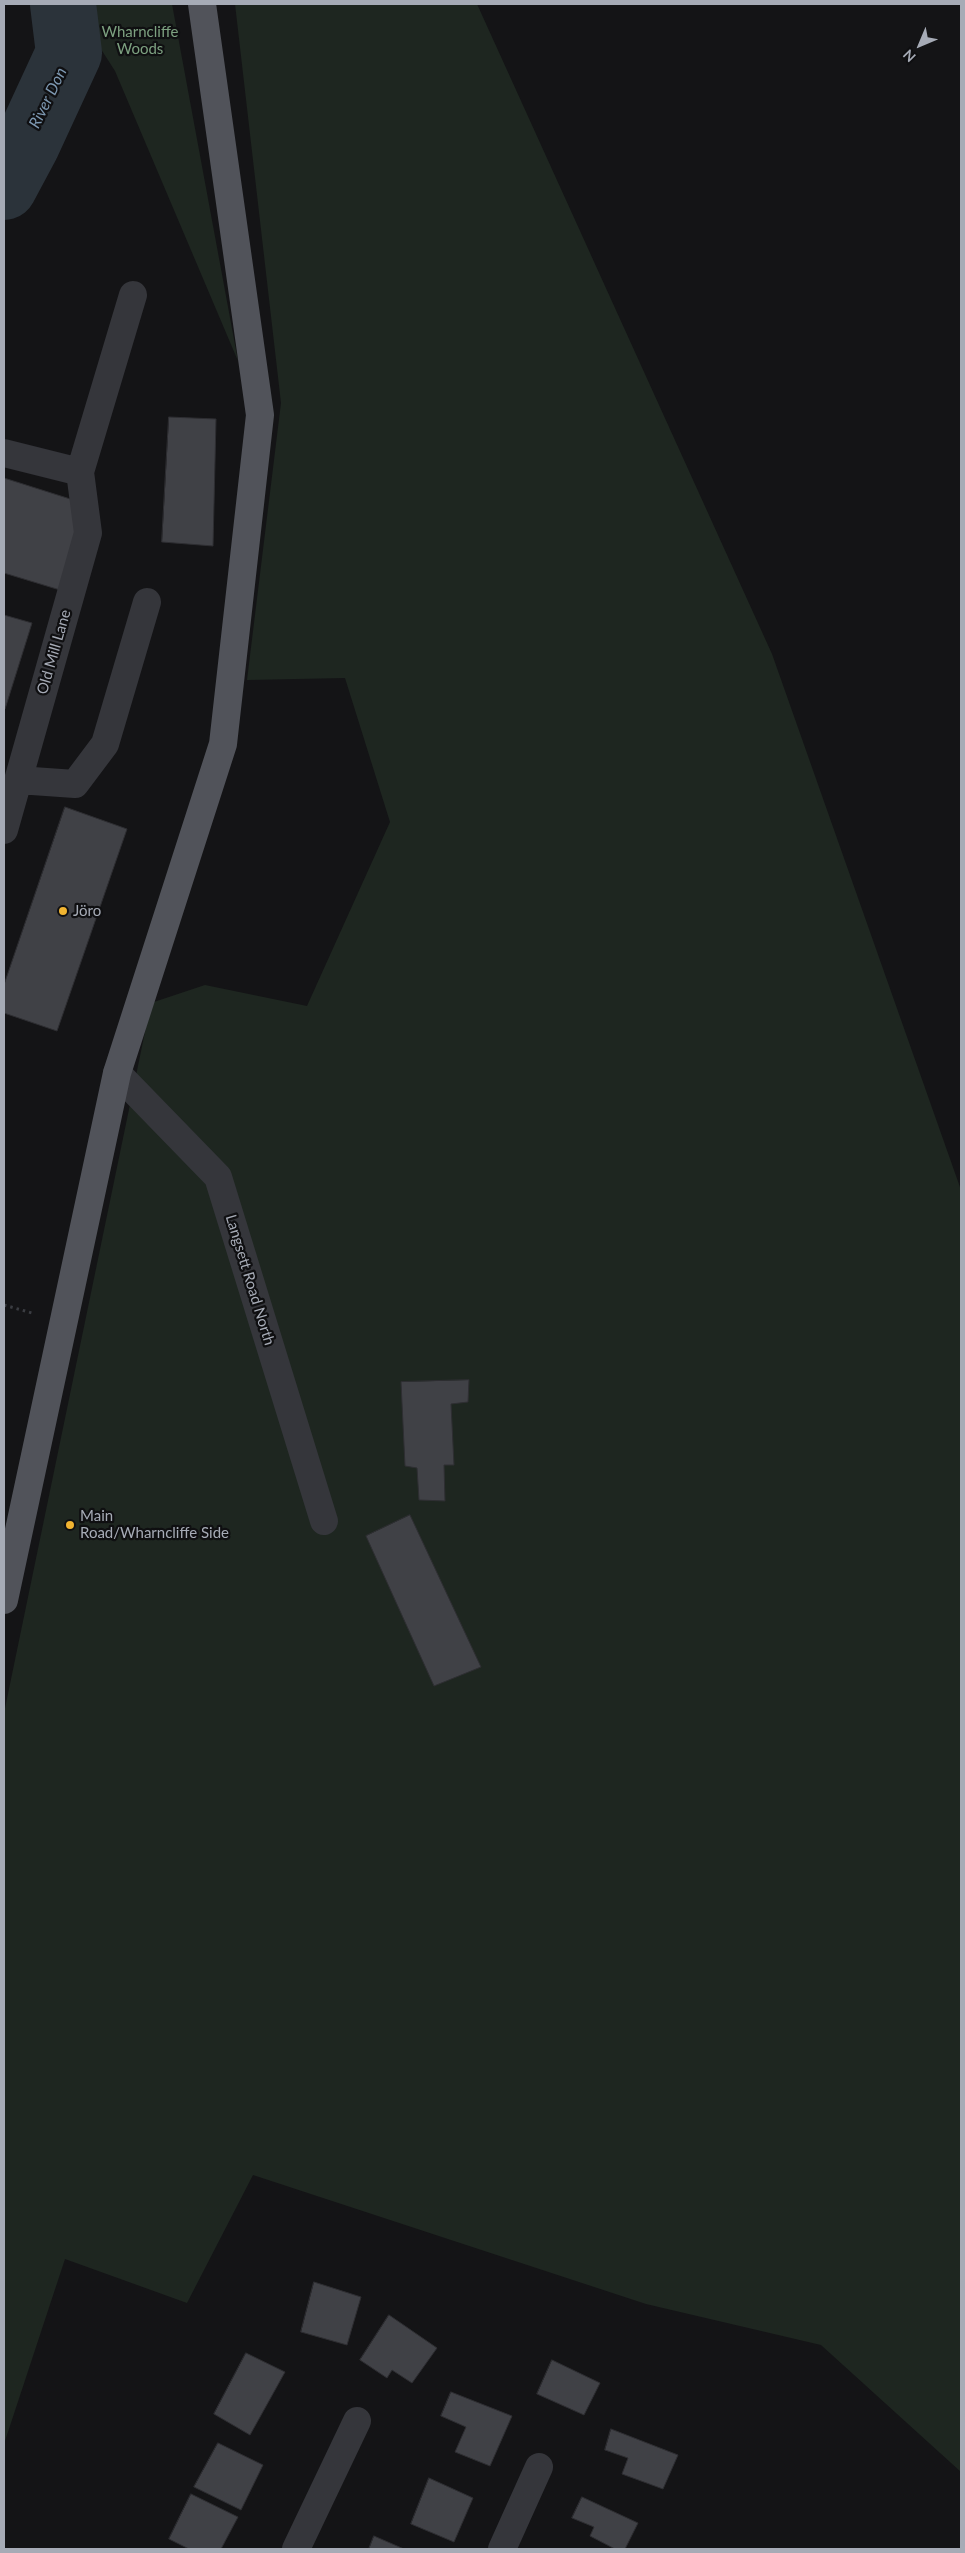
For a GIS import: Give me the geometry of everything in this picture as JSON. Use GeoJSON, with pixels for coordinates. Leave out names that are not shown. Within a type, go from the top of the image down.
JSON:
{"type":"FeatureCollection","features":[{"type":"Feature","properties":{"kind":"main road"},"geometry":{"type":"LineString","coordinates":[[5,1593],[117,1073],[223,744],[260,415],[202,4]]}},
{"type":"Feature","properties":{"kind":"street","name":"Old Mill Lane"},"geometry":{"type":"LineString","coordinates":[[4,830],[88,532],[80,472],[133,295]]}},
{"type":"Feature","properties":{"kind":"street"},"geometry":{"type":"LineString","coordinates":[[4,453],[80,472]]}},
{"type":"Feature","properties":{"kind":"street"},"geometry":{"type":"LineString","coordinates":[[18,780],[75,784],[105,744],[147,602]]}},
{"type":"Feature","properties":{"kind":"street","name":"Langsett Road North"},"geometry":{"type":"LineString","coordinates":[[117,1073],[218,1177],[324,1522]]}},
{"type":"Feature","properties":{"kind":"street"},"geometry":{"type":"LineString","coordinates":[[296,2549],[357,2421]]}},
{"type":"Feature","properties":{"kind":"street"},"geometry":{"type":"LineString","coordinates":[[502,2549],[539,2466]]}},
{"type":"Feature","properties":{"kind":"green space","name":"Wharncliffe Woods"},"geometry":{"type":"Polygon","coordinates":[[[72,4],[172,4],[238,361],[115,71],[72,4]]]}},
{"type":"Feature","properties":{"kind":"green space"},"geometry":{"type":"Polygon","coordinates":[[[235,4],[477,4],[772,654],[961,1190],[961,2472],[821,2345],[646,2304],[253,2175],[187,2303],[65,2259],[4,2444],[4,1713],[151,1003],[205,985],[307,1006],[390,822],[345,678],[247,680],[281,403],[235,4]]]}},
{"type":"Feature","properties":{"kind":"building"},"geometry":{"type":"Polygon","coordinates":[[[169,417],[216,419],[213,546],[162,542],[169,417]]]}},
{"type":"Feature","properties":{"kind":"building"},"geometry":{"type":"Polygon","coordinates":[[[4,478],[86,504],[60,590],[4,573],[4,478]]]}},
{"type":"Feature","properties":{"kind":"building"},"geometry":{"type":"Polygon","coordinates":[[[4,615],[32,623],[5,709],[4,708],[4,615]]]}},
{"type":"Feature","properties":{"kind":"building"},"geometry":{"type":"Polygon","coordinates":[[[65,807],[127,829],[57,1031],[4,1013],[4,985],[65,807]]]}},
{"type":"Feature","properties":{"kind":"building"},"geometry":{"type":"Polygon","coordinates":[[[469,1380],[468,1402],[451,1404],[454,1465],[444,1465],[445,1501],[419,1500],[417,1468],[405,1466],[401,1382],[469,1380]]]}},
{"type":"Feature","properties":{"kind":"building"},"geometry":{"type":"Polygon","coordinates":[[[410,1515],[481,1667],[434,1686],[366,1536],[410,1515]]]}},
{"type":"Feature","properties":{"kind":"building"},"geometry":{"type":"Polygon","coordinates":[[[314,2282],[361,2297],[347,2345],[301,2332],[314,2282]]]}},
{"type":"Feature","properties":{"kind":"building"},"geometry":{"type":"Polygon","coordinates":[[[389,2315],[437,2348],[412,2383],[392,2370],[387,2378],[360,2360],[389,2315]]]}},
{"type":"Feature","properties":{"kind":"building"},"geometry":{"type":"Polygon","coordinates":[[[246,2353],[285,2372],[250,2435],[214,2414],[246,2353]]]}},
{"type":"Feature","properties":{"kind":"building"},"geometry":{"type":"Polygon","coordinates":[[[552,2360],[600,2383],[584,2415],[537,2394],[552,2360]]]}},
{"type":"Feature","properties":{"kind":"building"},"geometry":{"type":"Polygon","coordinates":[[[451,2392],[512,2416],[490,2466],[455,2452],[466,2427],[441,2416],[451,2392]]]}},
{"type":"Feature","properties":{"kind":"building"},"geometry":{"type":"Polygon","coordinates":[[[611,2429],[678,2455],[663,2489],[622,2474],[628,2458],[605,2450],[611,2429]]]}},
{"type":"Feature","properties":{"kind":"building"},"geometry":{"type":"Polygon","coordinates":[[[218,2443],[263,2465],[241,2510],[194,2487],[218,2443]]]}},
{"type":"Feature","properties":{"kind":"building"},"geometry":{"type":"Polygon","coordinates":[[[429,2478],[473,2498],[454,2542],[411,2524],[429,2478]]]}},
{"type":"Feature","properties":{"kind":"building"},"geometry":{"type":"Polygon","coordinates":[[[191,2494],[238,2517],[221,2549],[189,2549],[169,2539],[191,2494]]]}},
{"type":"Feature","properties":{"kind":"building"},"geometry":{"type":"Polygon","coordinates":[[[582,2497],[638,2523],[625,2549],[615,2549],[590,2536],[594,2527],[572,2518],[582,2497]]]}},
{"type":"Feature","properties":{"kind":"building"},"geometry":{"type":"Polygon","coordinates":[[[374,2536],[404,2549],[369,2549],[374,2536]]]}},
{"type":"Feature","properties":{"kind":"waterway","name":"River Don"},"geometry":{"type":"LineString","coordinates":[[4,187],[27,144],[69,53],[63,4]]}},
{"type":"Feature","properties":{"kind":"place","name":"Jöro"},"geometry":{"type":"Point","coordinates":[63,911]}},
{"type":"Feature","properties":{"kind":"place","name":"Main Road/Wharncliffe Side"},"geometry":{"type":"Point","coordinates":[70,1525]}}]}
